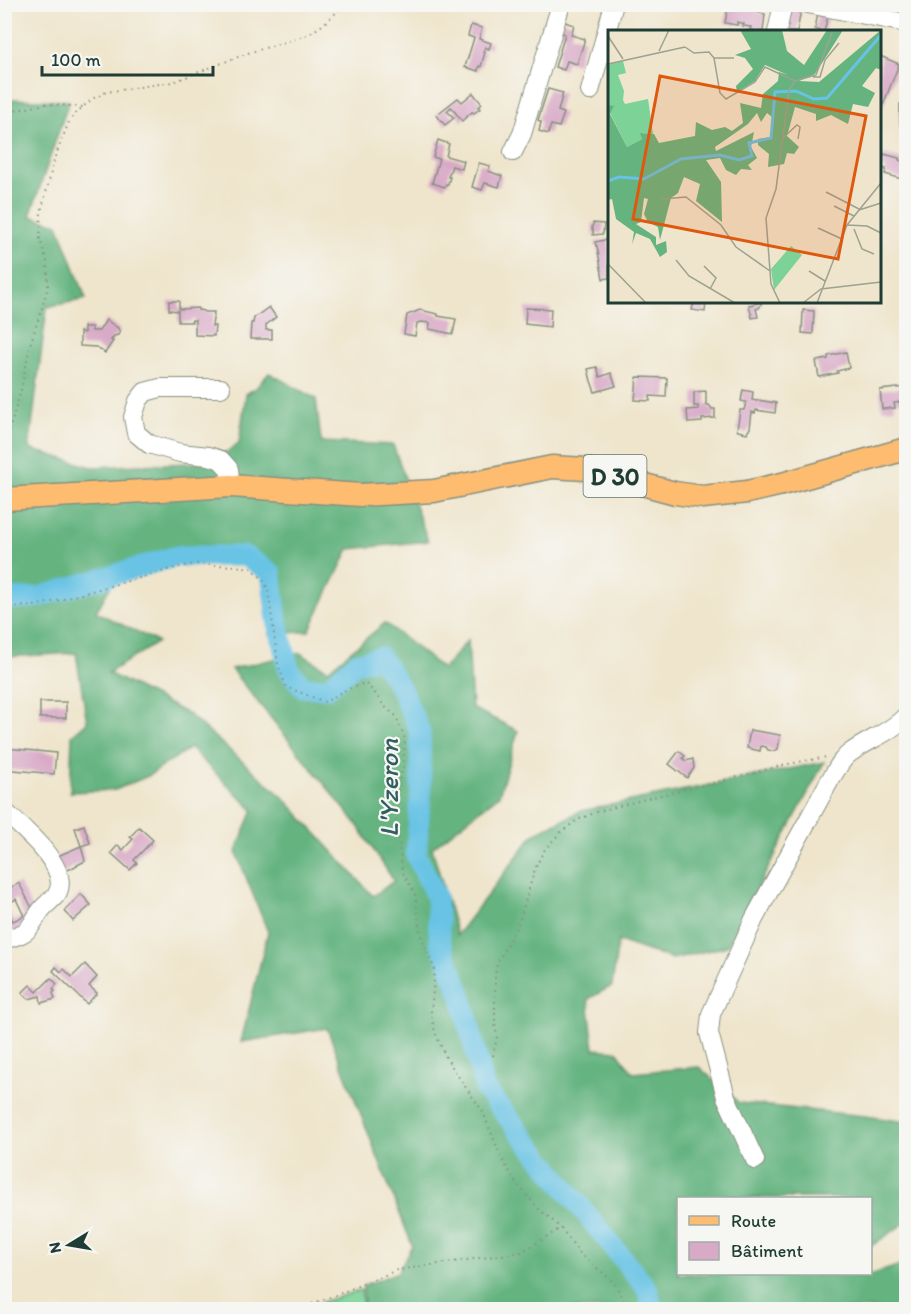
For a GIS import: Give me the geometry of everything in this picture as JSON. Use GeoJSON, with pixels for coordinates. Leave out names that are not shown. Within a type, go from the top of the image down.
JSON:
{"type":"FeatureCollection","features":[{"type":"Feature","properties":{"kind":"main road","name":"D 30"},"geometry":{"type":"LineString","coordinates":[[4,499],[231,486],[361,495],[434,491],[552,467],[586,469],[675,493],[703,497],[770,487],[906,449]]}},
{"type":"Feature","properties":{"kind":"street"},"geometry":{"type":"LineString","coordinates":[[513,152],[522,134],[561,4]]}},
{"type":"Feature","properties":{"kind":"street"},"geometry":{"type":"LineString","coordinates":[[590,91],[614,4]]}},
{"type":"Feature","properties":{"kind":"street"},"geometry":{"type":"LineString","coordinates":[[777,30],[783,4]]}},
{"type":"Feature","properties":{"kind":"street"},"geometry":{"type":"LineString","coordinates":[[808,4],[872,24],[906,23]]}},
{"type":"Feature","properties":{"kind":"street"},"geometry":{"type":"LineString","coordinates":[[221,388],[153,390],[145,393],[138,401],[133,417],[136,433],[149,444],[180,453],[221,460],[229,469],[231,486]]}},
{"type":"Feature","properties":{"kind":"street"},"geometry":{"type":"LineString","coordinates":[[755,1160],[726,1097],[709,1033],[711,1014],[754,919],[830,780],[848,754],[898,725],[906,716]]}},
{"type":"Feature","properties":{"kind":"street"},"geometry":{"type":"LineString","coordinates":[[4,811],[53,862],[58,871],[59,882],[58,892],[35,917],[28,930],[4,940]]}},
{"type":"Feature","properties":{"kind":"path"},"geometry":{"type":"LineString","coordinates":[[4,448],[19,399],[30,345],[48,286],[47,261],[40,239],[41,212],[55,157],[69,122],[83,106],[106,92],[173,82],[248,53],[312,32],[337,14],[346,4]]}},
{"type":"Feature","properties":{"kind":"path"},"geometry":{"type":"LineString","coordinates":[[4,113],[46,104],[83,106]]}},
{"type":"Feature","properties":{"kind":"path"},"geometry":{"type":"LineString","coordinates":[[4,607],[33,606],[52,602],[182,566],[197,564],[251,568],[262,578],[268,589],[278,664],[286,687],[325,702],[365,683],[384,706],[396,716],[405,739],[403,766],[397,793],[402,872],[415,894],[420,933],[435,970],[431,1012],[435,1032],[445,1056],[482,1110],[502,1159],[515,1182],[538,1208],[561,1228],[581,1255],[614,1282],[627,1306],[626,1310]]}},
{"type":"Feature","properties":{"kind":"path"},"geometry":{"type":"LineString","coordinates":[[493,1056],[497,1037],[495,976],[497,963],[519,922],[540,858],[561,832],[577,820],[631,802],[788,764],[848,754]]}},
{"type":"Feature","properties":{"kind":"path"},"geometry":{"type":"LineString","coordinates":[[295,1310],[397,1270],[522,1251],[561,1228]]}},
{"type":"Feature","properties":{"kind":"green space"},"geometry":{"type":"Polygon","coordinates":[[[5,99],[69,101],[30,216],[58,224],[86,299],[47,307],[29,449],[92,467],[214,462],[239,443],[246,394],[256,388],[269,373],[316,399],[321,442],[393,445],[428,541],[349,549],[309,631],[270,635],[266,576],[245,561],[181,562],[114,580],[96,612],[158,642],[108,673],[188,714],[284,798],[373,896],[394,881],[356,823],[231,669],[300,653],[328,670],[385,623],[443,669],[468,640],[472,708],[518,731],[499,795],[432,848],[457,935],[534,834],[581,811],[824,762],[727,946],[672,959],[618,941],[612,986],[588,999],[594,1049],[617,1051],[633,1073],[699,1067],[739,1103],[906,1122],[906,1222],[872,1245],[872,1197],[677,1197],[677,1275],[868,1276],[906,1263],[906,1309],[364,1309],[363,1286],[398,1272],[412,1245],[327,1028],[241,1042],[268,932],[236,852],[253,810],[190,748],[148,776],[115,790],[70,792],[72,735],[87,722],[76,653],[5,657],[5,99]]]}},
{"type":"Feature","properties":{"kind":"green space"},"geometry":{"type":"Polygon","coordinates":[[[361,1290],[363,1309],[300,1309],[361,1290]]]}},
{"type":"Feature","properties":{"kind":"building"},"geometry":{"type":"Polygon","coordinates":[[[728,6],[765,14],[763,30],[750,30],[751,27],[737,22],[737,25],[725,23],[728,6]]]}},
{"type":"Feature","properties":{"kind":"building"},"geometry":{"type":"Polygon","coordinates":[[[790,8],[801,10],[797,30],[785,30],[790,8]]]}},
{"type":"Feature","properties":{"kind":"building"},"geometry":{"type":"Polygon","coordinates":[[[818,13],[828,15],[824,30],[815,29],[818,13]]]}},
{"type":"Feature","properties":{"kind":"building"},"geometry":{"type":"Polygon","coordinates":[[[562,21],[574,25],[571,35],[585,39],[577,64],[567,61],[564,70],[555,67],[565,34],[559,32],[562,21]]]}},
{"type":"Feature","properties":{"kind":"building"},"geometry":{"type":"Polygon","coordinates":[[[471,25],[482,28],[479,39],[491,43],[489,49],[485,47],[478,71],[465,67],[474,38],[468,36],[471,25]]]}},
{"type":"Feature","properties":{"kind":"building"},"geometry":{"type":"Polygon","coordinates":[[[881,56],[899,64],[881,110],[881,56]]]}},
{"type":"Feature","properties":{"kind":"building"},"geometry":{"type":"Polygon","coordinates":[[[548,89],[563,93],[558,111],[564,113],[559,127],[551,125],[548,134],[539,131],[541,122],[538,120],[548,89]]]}},
{"type":"Feature","properties":{"kind":"building"},"geometry":{"type":"Polygon","coordinates":[[[473,93],[482,104],[478,107],[480,109],[472,112],[462,121],[451,107],[447,111],[454,118],[445,125],[436,115],[458,98],[462,102],[473,93]]]}},
{"type":"Feature","properties":{"kind":"building"},"geometry":{"type":"Polygon","coordinates":[[[900,104],[906,104],[906,125],[900,125],[900,104]]]}},
{"type":"Feature","properties":{"kind":"building"},"geometry":{"type":"Polygon","coordinates":[[[438,140],[449,144],[446,156],[464,161],[462,169],[452,166],[448,184],[445,187],[432,183],[439,159],[433,157],[438,140]]]}},
{"type":"Feature","properties":{"kind":"building"},"geometry":{"type":"Polygon","coordinates":[[[884,154],[906,162],[905,180],[885,174],[886,169],[881,167],[884,154]]]}},
{"type":"Feature","properties":{"kind":"building"},"geometry":{"type":"Polygon","coordinates":[[[479,163],[490,166],[488,171],[502,176],[499,187],[485,183],[482,190],[472,187],[479,163]]]}},
{"type":"Feature","properties":{"kind":"building"},"geometry":{"type":"Polygon","coordinates":[[[593,223],[604,224],[603,234],[593,235],[593,223]]]}},
{"type":"Feature","properties":{"kind":"building"},"geometry":{"type":"Polygon","coordinates":[[[608,239],[608,278],[603,279],[595,242],[608,239]]]}},
{"type":"Feature","properties":{"kind":"building"},"geometry":{"type":"Polygon","coordinates":[[[169,301],[179,301],[179,309],[198,308],[204,312],[214,312],[212,326],[215,326],[214,336],[195,335],[195,320],[178,322],[178,311],[169,310],[169,301]]]}},
{"type":"Feature","properties":{"kind":"building"},"geometry":{"type":"Polygon","coordinates":[[[694,303],[706,303],[705,312],[692,310],[694,303]]]}},
{"type":"Feature","properties":{"kind":"building"},"geometry":{"type":"Polygon","coordinates":[[[762,303],[756,309],[758,317],[752,318],[749,305],[762,303]]]}},
{"type":"Feature","properties":{"kind":"building"},"geometry":{"type":"Polygon","coordinates":[[[269,307],[276,317],[266,325],[266,330],[272,330],[272,339],[250,339],[251,323],[269,307]]]}},
{"type":"Feature","properties":{"kind":"building"},"geometry":{"type":"Polygon","coordinates":[[[526,308],[551,309],[550,327],[525,324],[526,308]]]}},
{"type":"Feature","properties":{"kind":"building"},"geometry":{"type":"Polygon","coordinates":[[[420,310],[456,319],[453,334],[429,329],[430,323],[421,322],[417,323],[415,336],[404,334],[407,315],[420,310]]]}},
{"type":"Feature","properties":{"kind":"building"},"geometry":{"type":"Polygon","coordinates":[[[803,310],[814,311],[813,334],[802,333],[803,310]]]}},
{"type":"Feature","properties":{"kind":"building"},"geometry":{"type":"Polygon","coordinates":[[[106,320],[120,332],[111,340],[113,341],[105,353],[96,347],[80,346],[80,332],[84,333],[84,327],[92,327],[92,331],[99,331],[106,320]]]}},
{"type":"Feature","properties":{"kind":"building"},"geometry":{"type":"Polygon","coordinates":[[[846,352],[849,368],[819,377],[816,361],[846,352]]]}},
{"type":"Feature","properties":{"kind":"building"},"geometry":{"type":"Polygon","coordinates":[[[597,367],[600,377],[611,373],[616,386],[595,392],[588,369],[597,367]]]}},
{"type":"Feature","properties":{"kind":"building"},"geometry":{"type":"Polygon","coordinates":[[[637,377],[667,378],[666,397],[650,396],[650,401],[635,400],[637,377]]]}},
{"type":"Feature","properties":{"kind":"building"},"geometry":{"type":"Polygon","coordinates":[[[906,387],[906,401],[894,403],[895,408],[882,409],[880,390],[906,387]]]}},
{"type":"Feature","properties":{"kind":"building"},"geometry":{"type":"Polygon","coordinates":[[[743,390],[753,392],[752,400],[776,403],[775,413],[756,410],[755,413],[752,412],[747,433],[737,430],[740,410],[744,410],[746,402],[741,401],[743,390]]]}},
{"type":"Feature","properties":{"kind":"building"},"geometry":{"type":"Polygon","coordinates":[[[706,391],[706,405],[715,409],[715,418],[688,423],[687,410],[698,409],[698,406],[694,406],[694,392],[706,391]]]}},
{"type":"Feature","properties":{"kind":"building"},"geometry":{"type":"Polygon","coordinates":[[[40,702],[66,702],[66,718],[40,718],[40,702]]]}},
{"type":"Feature","properties":{"kind":"building"},"geometry":{"type":"Polygon","coordinates":[[[750,730],[780,735],[778,749],[768,750],[761,746],[760,751],[747,748],[750,730]]]}},
{"type":"Feature","properties":{"kind":"building"},"geometry":{"type":"Polygon","coordinates":[[[6,748],[56,753],[54,774],[4,769],[6,748]]]}},
{"type":"Feature","properties":{"kind":"building"},"geometry":{"type":"Polygon","coordinates":[[[679,751],[685,756],[683,758],[686,761],[693,759],[694,768],[687,778],[669,764],[679,751]]]}},
{"type":"Feature","properties":{"kind":"building"},"geometry":{"type":"Polygon","coordinates":[[[84,825],[90,843],[81,846],[75,828],[84,825]]]}},
{"type":"Feature","properties":{"kind":"building"},"geometry":{"type":"Polygon","coordinates":[[[139,827],[153,840],[134,860],[137,863],[130,870],[111,853],[118,845],[123,850],[133,839],[130,837],[139,827]]]}},
{"type":"Feature","properties":{"kind":"building"},"geometry":{"type":"Polygon","coordinates":[[[81,846],[85,861],[64,872],[53,858],[81,846]]]}},
{"type":"Feature","properties":{"kind":"building"},"geometry":{"type":"Polygon","coordinates":[[[19,883],[33,910],[24,928],[4,936],[4,891],[19,883]],[[16,899],[5,905],[13,921],[24,916],[16,899]]]}},
{"type":"Feature","properties":{"kind":"building"},"geometry":{"type":"Polygon","coordinates":[[[81,894],[91,905],[73,921],[64,911],[81,894]]]}},
{"type":"Feature","properties":{"kind":"building"},"geometry":{"type":"Polygon","coordinates":[[[85,964],[97,977],[89,986],[97,993],[87,1004],[53,971],[56,967],[61,972],[64,969],[72,977],[85,964]]]}},
{"type":"Feature","properties":{"kind":"building"},"geometry":{"type":"Polygon","coordinates":[[[51,978],[57,984],[53,989],[55,999],[41,1003],[40,996],[29,999],[22,993],[30,985],[37,992],[51,978]]]}},
{"type":"Feature","properties":{"kind":"waterway","name":"L'Yzeron"},"geometry":{"type":"LineString","coordinates":[[4,600],[39,597],[177,556],[245,556],[271,573],[277,620],[289,670],[303,687],[328,688],[356,663],[380,657],[400,687],[420,732],[421,791],[416,855],[436,896],[440,942],[461,994],[485,1089],[648,1290],[652,1310]]}}]}
